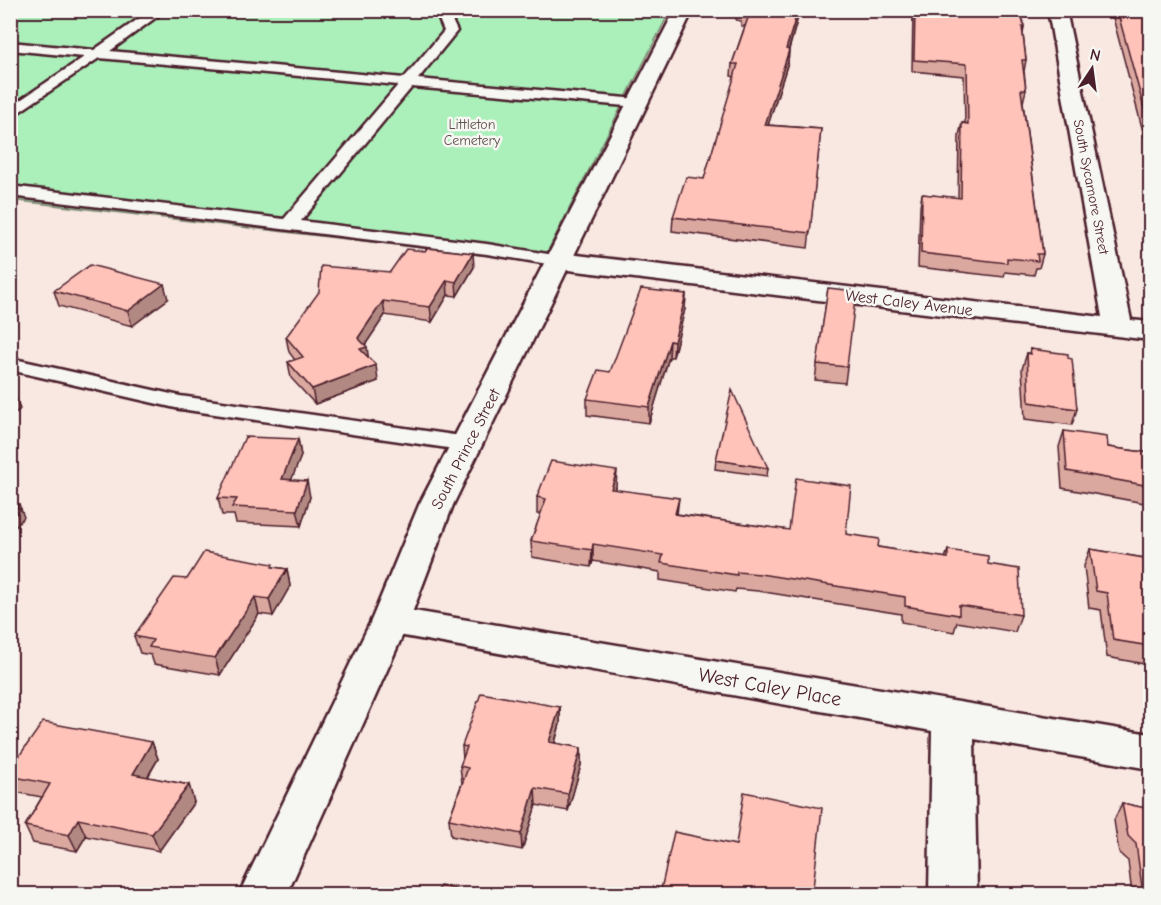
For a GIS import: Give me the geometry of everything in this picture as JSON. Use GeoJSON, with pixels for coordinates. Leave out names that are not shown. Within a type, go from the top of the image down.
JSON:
{"type":"FeatureCollection","features":[{"type":"Feature","properties":{"kind":"street","name":"South Prince Street"},"geometry":{"type":"LineString","coordinates":[[263,894],[390,621],[436,505],[684,10]]}},
{"type":"Feature","properties":{"kind":"street","name":"South Sycamore Street"},"geometry":{"type":"LineString","coordinates":[[1057,10],[1118,328]]}},
{"type":"Feature","properties":{"kind":"street","name":"West Caley Avenue"},"geometry":{"type":"LineString","coordinates":[[560,261],[1150,331]]}},
{"type":"Feature","properties":{"kind":"street","name":"West Caley Place"},"geometry":{"type":"LineString","coordinates":[[390,621],[1150,752]]}},
{"type":"Feature","properties":{"kind":"street"},"geometry":{"type":"LineString","coordinates":[[953,719],[953,894]]}},
{"type":"Feature","properties":{"kind":"lane"},"geometry":{"type":"LineString","coordinates":[[10,114],[160,10]]}},
{"type":"Feature","properties":{"kind":"lane"},"geometry":{"type":"LineString","coordinates":[[289,224],[451,31],[441,10]]}},
{"type":"Feature","properties":{"kind":"lane"},"geometry":{"type":"LineString","coordinates":[[10,46],[407,84],[637,103]]}},
{"type":"Feature","properties":{"kind":"lane"},"geometry":{"type":"LineString","coordinates":[[10,191],[289,224],[560,261]]}},
{"type":"Feature","properties":{"kind":"lane"},"geometry":{"type":"LineString","coordinates":[[10,364],[93,385],[201,405],[468,444]]}},
{"type":"Feature","properties":{"kind":"green space","name":"Littleton Cemetery"},"geometry":{"type":"Polygon","coordinates":[[[11,11],[670,11],[542,262],[11,200],[11,11]]]}},
{"type":"Feature","properties":{"kind":"building"},"geometry":{"type":"Polygon","coordinates":[[[743,10],[798,10],[786,49],[789,50],[765,125],[821,129],[810,233],[673,217],[686,177],[704,179],[738,64],[732,64],[749,15],[742,14],[743,10]]]}},
{"type":"Feature","properties":{"kind":"building"},"geometry":{"type":"Polygon","coordinates":[[[915,10],[1021,10],[1026,60],[1022,60],[1026,90],[1021,90],[1043,254],[1037,254],[1038,261],[1007,258],[1007,263],[921,253],[922,194],[961,198],[962,123],[968,124],[967,64],[914,60],[915,10]]]}},
{"type":"Feature","properties":{"kind":"building"},"geometry":{"type":"Polygon","coordinates":[[[1117,10],[1150,10],[1150,130],[1117,10]]]}},
{"type":"Feature","properties":{"kind":"building"},"geometry":{"type":"Polygon","coordinates":[[[427,248],[473,253],[456,282],[447,280],[430,307],[383,301],[358,338],[367,347],[360,349],[376,365],[312,389],[288,362],[303,357],[286,337],[319,292],[321,266],[390,272],[406,249],[425,251],[427,248]]]}},
{"type":"Feature","properties":{"kind":"building"},"geometry":{"type":"Polygon","coordinates":[[[90,265],[164,284],[128,311],[54,291],[90,265]]]}},
{"type":"Feature","properties":{"kind":"building"},"geometry":{"type":"Polygon","coordinates":[[[828,288],[856,291],[847,367],[817,364],[828,288]]]}},
{"type":"Feature","properties":{"kind":"building"},"geometry":{"type":"Polygon","coordinates":[[[641,289],[686,294],[674,342],[670,341],[649,407],[587,399],[598,370],[610,372],[641,289]]]}},
{"type":"Feature","properties":{"kind":"building"},"geometry":{"type":"Polygon","coordinates":[[[1030,349],[1068,354],[1068,358],[1072,359],[1077,409],[1029,402],[1027,353],[1031,354],[1030,349]]]}},
{"type":"Feature","properties":{"kind":"building"},"geometry":{"type":"Polygon","coordinates":[[[732,390],[768,468],[716,460],[732,390]]]}},
{"type":"Feature","properties":{"kind":"building"},"geometry":{"type":"Polygon","coordinates":[[[1064,431],[1107,437],[1108,447],[1150,453],[1150,486],[1067,471],[1064,431]]]}},
{"type":"Feature","properties":{"kind":"building"},"geometry":{"type":"Polygon","coordinates":[[[245,437],[298,439],[282,479],[307,481],[297,510],[232,507],[237,499],[218,498],[245,437]]]}},
{"type":"Feature","properties":{"kind":"building"},"geometry":{"type":"Polygon","coordinates":[[[551,461],[617,471],[611,489],[679,498],[675,514],[789,530],[796,478],[851,486],[846,534],[879,539],[878,547],[948,558],[948,550],[988,556],[988,564],[1019,569],[1021,615],[959,605],[959,615],[905,606],[905,597],[760,574],[737,572],[737,575],[661,563],[663,555],[593,544],[592,550],[531,541],[546,499],[537,497],[551,461]]]}},
{"type":"Feature","properties":{"kind":"building"},"geometry":{"type":"Polygon","coordinates":[[[10,503],[19,504],[16,508],[21,509],[10,520],[10,503]]]}},
{"type":"Feature","properties":{"kind":"building"},"geometry":{"type":"Polygon","coordinates":[[[1090,549],[1150,559],[1150,646],[1113,640],[1107,593],[1096,591],[1090,549]]]}},
{"type":"Feature","properties":{"kind":"building"},"geometry":{"type":"Polygon","coordinates":[[[204,552],[273,564],[272,567],[287,569],[269,599],[255,597],[215,658],[149,647],[153,640],[134,636],[174,578],[187,579],[204,552]]]}},
{"type":"Feature","properties":{"kind":"building"},"geometry":{"type":"Polygon","coordinates":[[[481,693],[560,707],[549,742],[581,748],[568,794],[535,788],[521,834],[449,819],[468,768],[460,766],[467,747],[462,746],[481,693]]]}},
{"type":"Feature","properties":{"kind":"building"},"geometry":{"type":"Polygon","coordinates":[[[43,722],[152,742],[133,774],[189,785],[152,834],[78,819],[69,835],[25,826],[50,784],[10,776],[10,769],[43,722]]]}},
{"type":"Feature","properties":{"kind":"building"},"geometry":{"type":"Polygon","coordinates":[[[744,792],[822,808],[813,888],[844,894],[660,894],[674,832],[736,845],[744,792]]]}},
{"type":"Feature","properties":{"kind":"building"},"geometry":{"type":"Polygon","coordinates":[[[1122,803],[1150,809],[1150,894],[1143,894],[1136,844],[1128,836],[1122,803]]]}},
{"type":"Feature","properties":{"kind":"building"},"geometry":{"type":"Polygon","coordinates":[[[440,886],[480,894],[437,894],[440,886]]]}}]}
